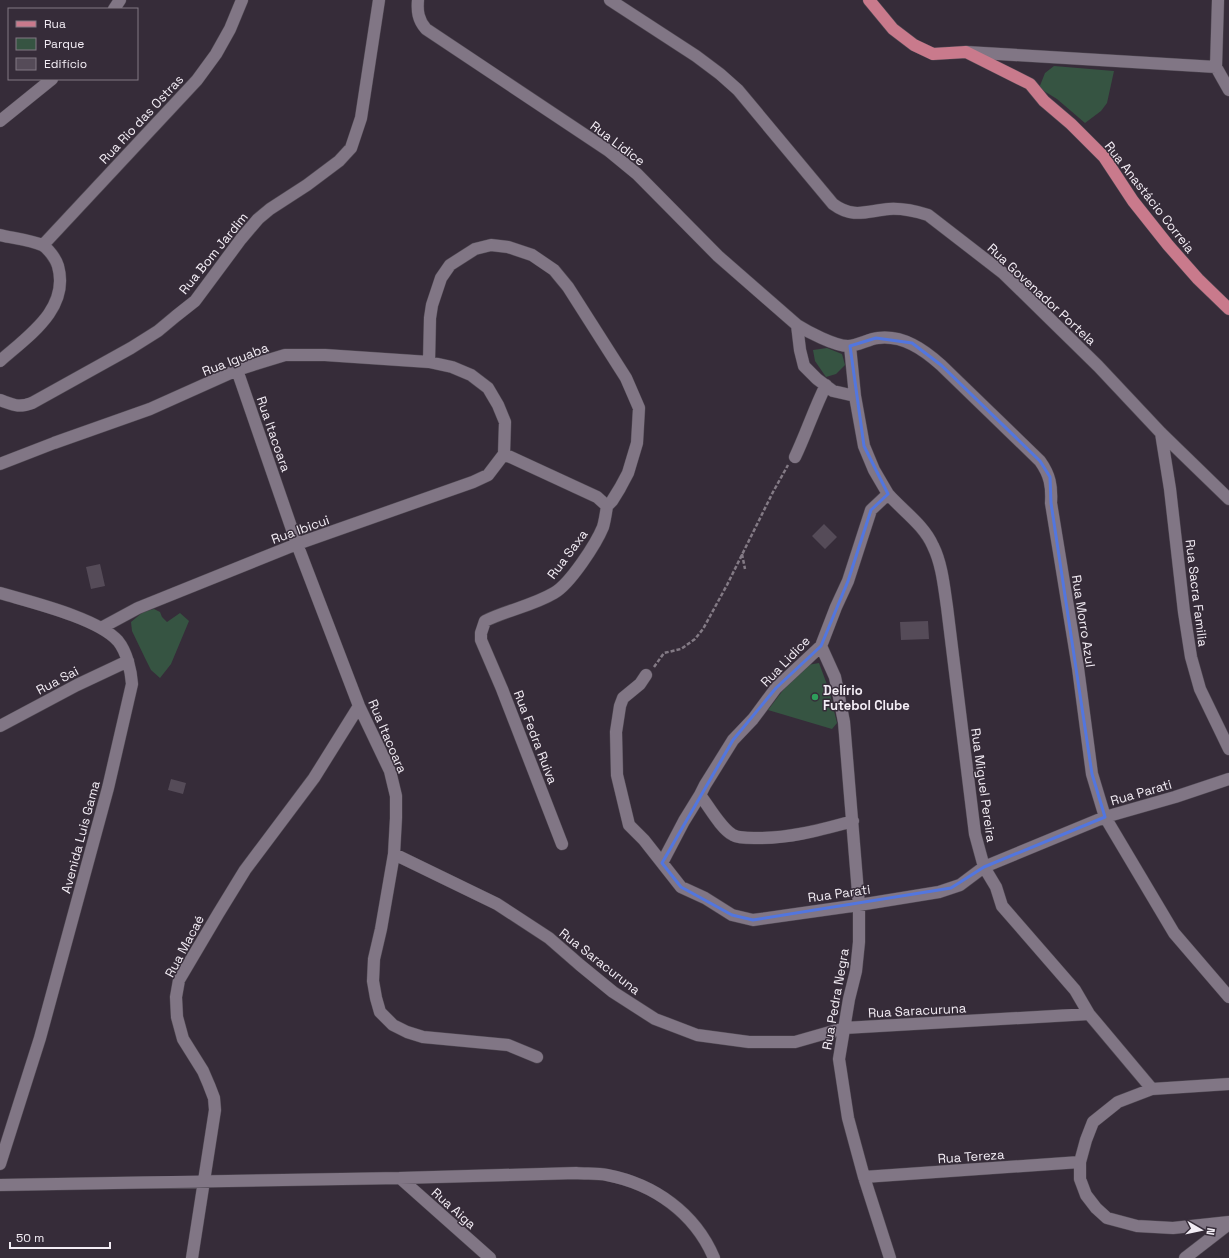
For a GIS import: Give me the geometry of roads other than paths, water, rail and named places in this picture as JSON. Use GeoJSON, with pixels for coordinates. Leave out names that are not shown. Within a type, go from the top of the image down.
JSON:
{"type":"FeatureCollection","features":[{"type":"Feature","properties":{"kind":"main road"},"geometry":{"type":"LineString","coordinates":[[869,0],[892,29],[914,45],[933,54],[966,52]]}},
{"type":"Feature","properties":{"kind":"main road","name":"Rua Anastácio Correia"},"geometry":{"type":"LineString","coordinates":[[966,52],[1030,84],[1044,101],[1071,124],[1104,157],[1132,201],[1168,245],[1198,279],[1229,309]]}},
{"type":"Feature","properties":{"kind":"street","name":"Rua Rio das Ostras"},"geometry":{"type":"LineString","coordinates":[[43,245],[197,80],[216,54],[230,29],[242,0]]}},
{"type":"Feature","properties":{"kind":"street","name":"Rua Bom Jardim"},"geometry":{"type":"LineString","coordinates":[[0,400],[14,406],[22,406],[32,403],[158,331],[195,301],[241,239],[258,219],[270,209],[339,162],[351,148],[361,118],[379,0]]}},
{"type":"Feature","properties":{"kind":"street","name":"Rua Lidice"},"geometry":{"type":"LineString","coordinates":[[418,0],[418,16],[421,24],[426,30],[609,151],[637,174],[718,256],[797,325],[807,332],[845,346]]}},
{"type":"Feature","properties":{"kind":"street","name":"Rua Govenador Portela"},"geometry":{"type":"LineString","coordinates":[[610,0],[696,56],[724,78],[743,96],[833,204],[842,210],[859,213],[889,209],[916,211],[928,215],[1002,273],[1098,366],[1161,433],[1229,499]]}},
{"type":"Feature","properties":{"kind":"street"},"geometry":{"type":"LineString","coordinates":[[1218,0],[1216,67],[1229,90]]}},
{"type":"Feature","properties":{"kind":"street"},"geometry":{"type":"LineString","coordinates":[[966,52],[1216,67]]}},
{"type":"Feature","properties":{"kind":"street"},"geometry":{"type":"LineString","coordinates":[[0,121],[51,80]]}},
{"type":"Feature","properties":{"kind":"street"},"geometry":{"type":"LineString","coordinates":[[0,235],[43,245],[57,260],[60,273],[60,291],[52,311],[39,328],[0,361]]}},
{"type":"Feature","properties":{"kind":"street"},"geometry":{"type":"LineString","coordinates":[[429,362],[430,318],[432,305],[442,278],[450,265],[475,248],[491,245],[508,247],[532,255],[554,270],[568,287],[626,378],[639,408],[637,443],[628,473],[612,501],[607,506],[597,497],[504,454]]}},
{"type":"Feature","properties":{"kind":"street"},"geometry":{"type":"LineString","coordinates":[[797,325],[800,350],[804,366],[833,391],[855,396]]}},
{"type":"Feature","properties":{"kind":"street","name":"Rua Morro Azul"},"geometry":{"type":"LineString","coordinates":[[845,346],[866,342],[876,338],[889,338],[912,343],[929,354],[1018,439],[1046,469],[1050,477],[1051,503],[1078,668],[1092,774],[1105,817],[1174,933],[1229,997]]}},
{"type":"Feature","properties":{"kind":"street"},"geometry":{"type":"LineString","coordinates":[[845,346],[864,446],[874,470],[888,494]]}},
{"type":"Feature","properties":{"kind":"street","name":"Rua Iguaba"},"geometry":{"type":"LineString","coordinates":[[0,464],[150,409],[237,370],[285,356],[325,355],[429,362],[452,367],[471,375],[488,388],[498,405],[505,422],[504,454]]}},
{"type":"Feature","properties":{"kind":"street","name":"Rua Itacoara"},"geometry":{"type":"LineString","coordinates":[[237,370],[297,544],[359,706],[390,771],[396,796],[394,854],[381,929],[374,959],[373,981],[380,1012],[393,1025],[407,1032],[423,1037],[508,1045],[537,1057]]}},
{"type":"Feature","properties":{"kind":"street"},"geometry":{"type":"LineString","coordinates":[[794,457],[813,411],[826,385]]}},
{"type":"Feature","properties":{"kind":"street","name":"Rua Sacra Familia"},"geometry":{"type":"LineString","coordinates":[[1161,433],[1170,489],[1184,612],[1191,658],[1200,689],[1229,749]]}},
{"type":"Feature","properties":{"kind":"street","name":"Rua Ibicui"},"geometry":{"type":"LineString","coordinates":[[100,628],[138,608],[297,544],[473,482],[488,475],[504,454]]}},
{"type":"Feature","properties":{"kind":"street","name":"Rua Lidice"},"geometry":{"type":"LineString","coordinates":[[662,863],[684,821],[733,740],[753,719],[776,688],[821,646],[848,581],[871,510],[888,494]]}},
{"type":"Feature","properties":{"kind":"street","name":"Rua Miguel Pereira"},"geometry":{"type":"LineString","coordinates":[[888,494],[919,525],[933,545],[941,571],[947,607],[975,834],[984,867],[996,887],[1002,906],[1075,990],[1089,1014],[1152,1089]]}},
{"type":"Feature","properties":{"kind":"street","name":"Rua Saxa"},"geometry":{"type":"LineString","coordinates":[[481,640],[481,633],[485,621],[537,601],[555,592],[564,584],[585,558],[597,538],[606,516],[607,506]]}},
{"type":"Feature","properties":{"kind":"street","name":"Avenida Luis Gama"},"geometry":{"type":"LineString","coordinates":[[0,593],[81,619],[100,628],[118,641],[128,660],[132,684],[108,788],[40,1038],[0,1164]]}},
{"type":"Feature","properties":{"kind":"street","name":"Rua Fedra Ruiva"},"geometry":{"type":"LineString","coordinates":[[481,640],[502,689],[562,844]]}},
{"type":"Feature","properties":{"kind":"street","name":"Rua Pedra Negra"},"geometry":{"type":"LineString","coordinates":[[821,646],[835,677],[842,715],[853,821],[859,905],[859,942],[856,971],[849,999],[839,1059],[848,1118],[864,1177],[890,1258]]}},
{"type":"Feature","properties":{"kind":"street","name":"Rua Sai"},"geometry":{"type":"LineString","coordinates":[[0,726],[128,660]]}},
{"type":"Feature","properties":{"kind":"street","name":"Rua Parati"},"geometry":{"type":"LineString","coordinates":[[646,675],[640,684],[623,698],[620,706],[616,732],[617,775],[629,825],[644,840],[681,887],[705,898],[732,915],[753,920],[939,892],[960,885],[984,867],[1105,817],[1175,797],[1229,778]]}},
{"type":"Feature","properties":{"kind":"street","name":"Rua Macaé"},"geometry":{"type":"LineString","coordinates":[[192,1258],[215,1110],[214,1098],[203,1071],[183,1039],[177,1017],[176,998],[179,980],[245,870],[314,778],[359,706]]}},
{"type":"Feature","properties":{"kind":"street"},"geometry":{"type":"LineString","coordinates":[[700,794],[718,820],[733,835],[746,838],[780,838],[853,821]]}},
{"type":"Feature","properties":{"kind":"street","name":"Rua Saracuruna"},"geometry":{"type":"LineString","coordinates":[[394,854],[497,904],[548,938],[613,992],[655,1019],[697,1035],[749,1042],[795,1042],[844,1028],[1089,1014]]}},
{"type":"Feature","properties":{"kind":"street"},"geometry":{"type":"LineString","coordinates":[[1229,1084],[1152,1089],[1118,1102],[1093,1122],[1080,1162],[1080,1179],[1086,1194],[1096,1208],[1107,1218],[1137,1226],[1173,1228],[1229,1223]]}},
{"type":"Feature","properties":{"kind":"street","name":"Rua Tereza"},"geometry":{"type":"LineString","coordinates":[[864,1177],[1080,1162]]}},
{"type":"Feature","properties":{"kind":"street"},"geometry":{"type":"LineString","coordinates":[[0,1185],[400,1178],[576,1173],[605,1175],[629,1180],[653,1190],[674,1205],[693,1223],[709,1246],[714,1258]]}},
{"type":"Feature","properties":{"kind":"street","name":"Rua Aiga"},"geometry":{"type":"LineString","coordinates":[[400,1178],[490,1258]]}},
{"type":"Feature","properties":{"kind":"street"},"geometry":{"type":"LineString","coordinates":[[1185,1258],[1229,1223]]}},
{"type":"Feature","properties":{"kind":"place","name":"Delírio Futebol Clube"},"geometry":{"type":"Point","coordinates":[815,697]}}]}
